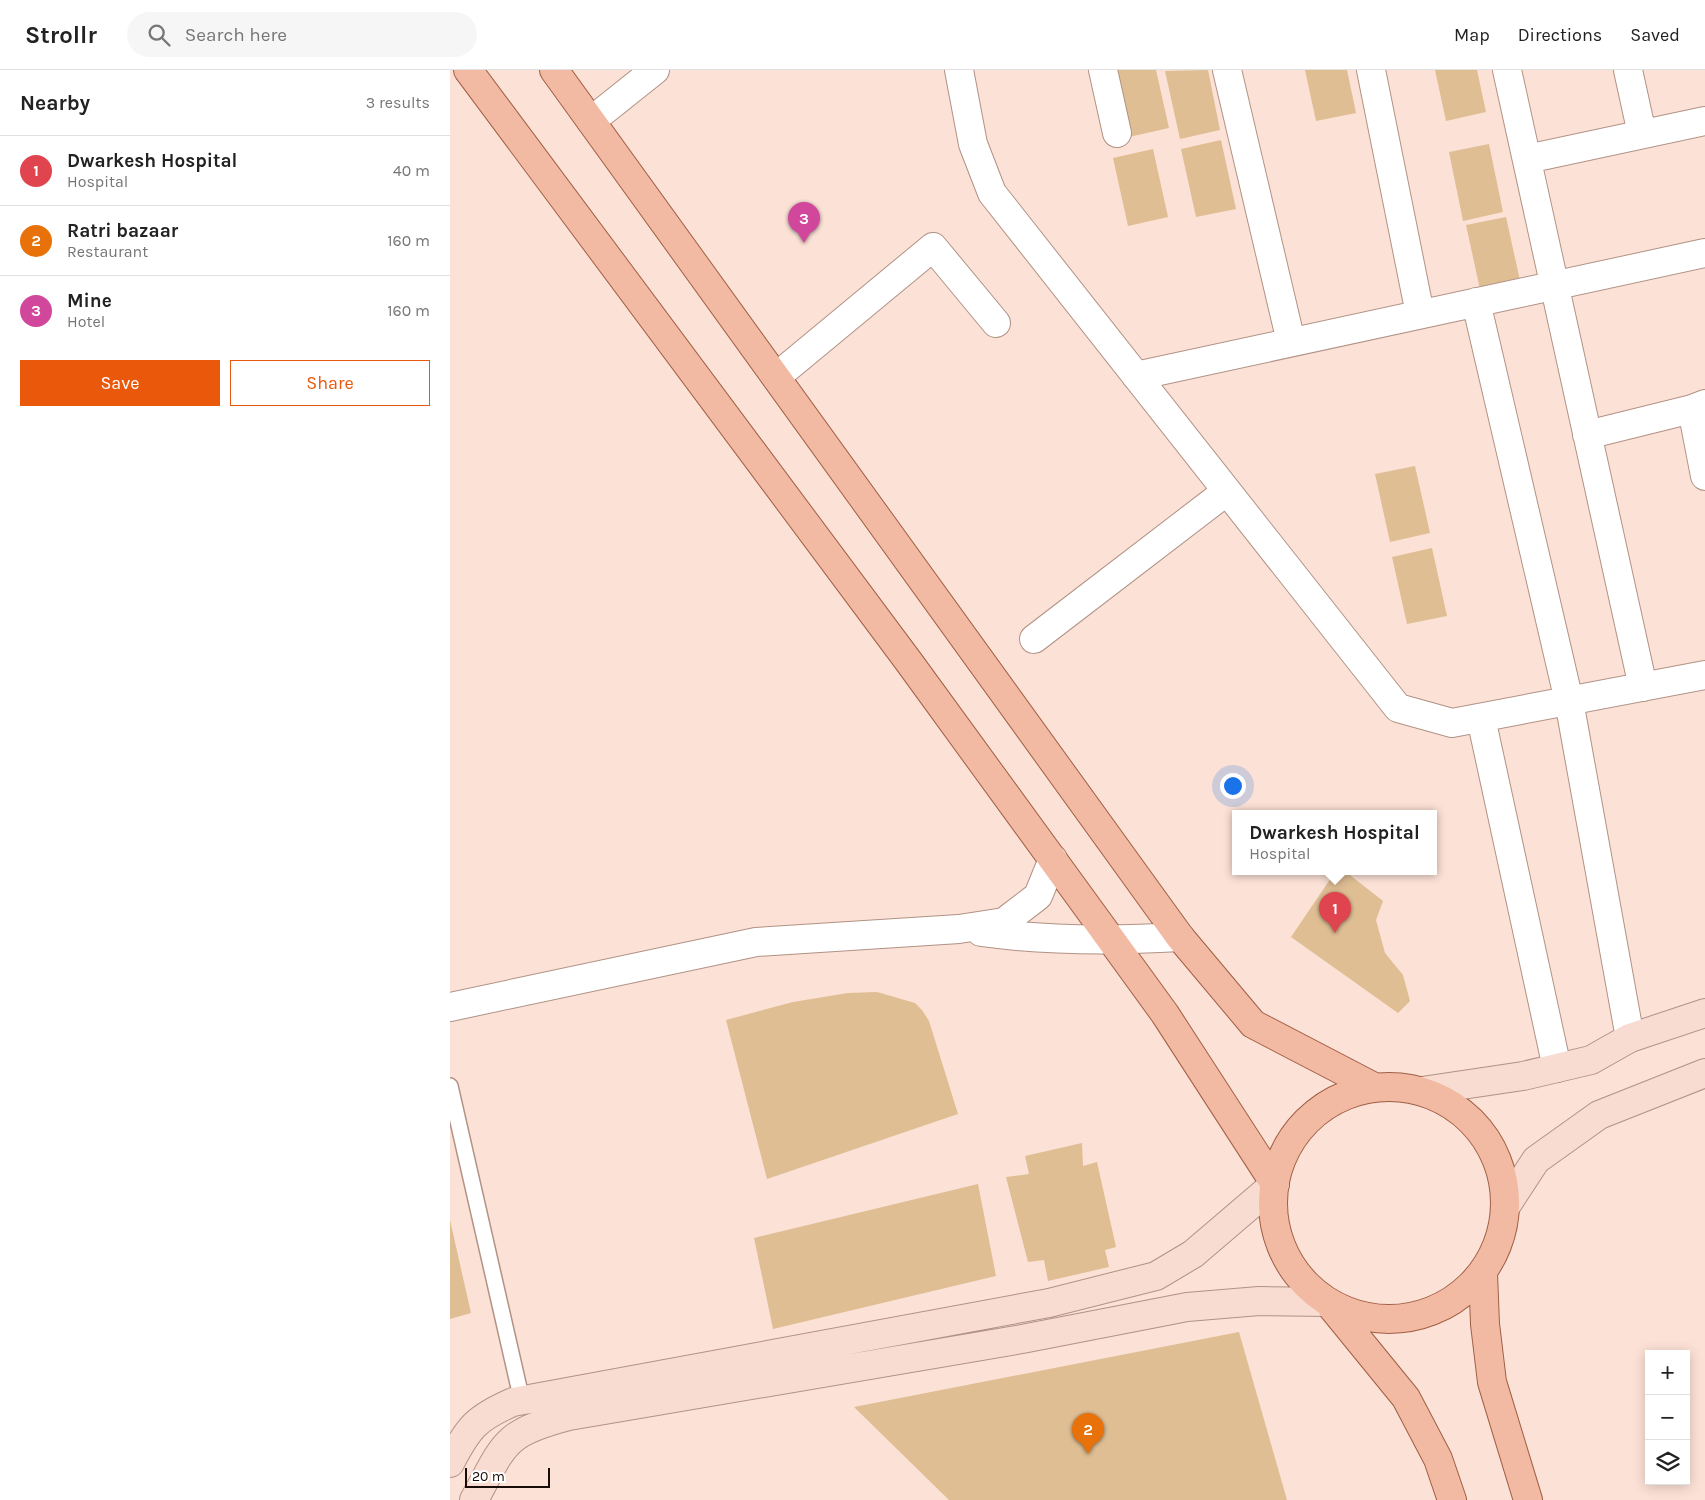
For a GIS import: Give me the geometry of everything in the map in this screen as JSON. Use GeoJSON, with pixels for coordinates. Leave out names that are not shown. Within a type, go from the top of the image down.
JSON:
{"type":"FeatureCollection","features":[{"type":"Feature","properties":{"kind":"main road"},"geometry":{"type":"LineString","coordinates":[[468,70],[910,662],[1165,1014],[1275,1184]]}},
{"type":"Feature","properties":{"kind":"main road"},"geometry":{"type":"LineString","coordinates":[[554,70],[1180,937],[1253,1024],[1374,1087]]}},
{"type":"Feature","properties":{"kind":"main road"},"geometry":{"type":"LineString","coordinates":[[1422,1091],[1523,1076],[1590,1060],[1630,1038],[1705,1013]]}},
{"type":"Feature","properties":{"kind":"main road"},"geometry":{"type":"LineString","coordinates":[[1506,1206],[1536,1160],[1599,1115],[1705,1073]]}},
{"type":"Feature","properties":{"kind":"main road"},"geometry":{"type":"LineString","coordinates":[[474,1500],[503,1446],[519,1432],[539,1424],[569,1416],[1022,1340],[1187,1307],[1259,1301],[1328,1302],[1360,1315],[1394,1319],[1428,1313],[1458,1297],[1483,1273],[1499,1241],[1506,1206],[1501,1168],[1484,1134],[1456,1107],[1422,1091],[1398,1086],[1374,1087],[1338,1098],[1308,1119],[1286,1149],[1275,1184],[1274,1218],[1284,1251],[1302,1279],[1328,1302],[1406,1398],[1438,1459],[1452,1500]]}},
{"type":"Feature","properties":{"kind":"main road"},"geometry":{"type":"LineString","coordinates":[[450,1463],[465,1433],[483,1417],[513,1402],[1049,1302],[1156,1276],[1193,1254],[1275,1184]]}},
{"type":"Feature","properties":{"kind":"main road"},"geometry":{"type":"LineString","coordinates":[[1483,1273],[1485,1324],[1492,1382],[1528,1500]]}},
{"type":"Feature","properties":{"kind":"street"},"geometry":{"type":"LineString","coordinates":[[591,121],[655,70]]}},
{"type":"Feature","properties":{"kind":"street"},"geometry":{"type":"LineString","coordinates":[[959,70],[973,144],[992,193],[1398,708],[1452,724],[1705,675]]}},
{"type":"Feature","properties":{"kind":"street"},"geometry":{"type":"LineString","coordinates":[[1103,70],[1117,133]]}},
{"type":"Feature","properties":{"kind":"street"},"geometry":{"type":"LineString","coordinates":[[1227,70],[1291,342]]}},
{"type":"Feature","properties":{"kind":"street"},"geometry":{"type":"LineString","coordinates":[[1371,70],[1420,314]]}},
{"type":"Feature","properties":{"kind":"street"},"geometry":{"type":"LineString","coordinates":[[1507,70],[1643,687]]}},
{"type":"Feature","properties":{"kind":"street"},"geometry":{"type":"LineString","coordinates":[[1628,70],[1642,134]]}},
{"type":"Feature","properties":{"kind":"street"},"geometry":{"type":"LineString","coordinates":[[1526,159],[1705,120]]}},
{"type":"Feature","properties":{"kind":"street"},"geometry":{"type":"LineString","coordinates":[[776,377],[933,247],[996,324]]}},
{"type":"Feature","properties":{"kind":"street"},"geometry":{"type":"LineString","coordinates":[[1136,376],[1705,253]]}},
{"type":"Feature","properties":{"kind":"street"},"geometry":{"type":"LineString","coordinates":[[1476,302],[1569,701],[1630,1038]]}},
{"type":"Feature","properties":{"kind":"street"},"geometry":{"type":"LineString","coordinates":[[1587,435],[1698,407],[1705,476]]}},
{"type":"Feature","properties":{"kind":"street"},"geometry":{"type":"LineString","coordinates":[[1034,639],[1227,491]]}},
{"type":"Feature","properties":{"kind":"street"},"geometry":{"type":"LineString","coordinates":[[1480,718],[1557,1068]]}},
{"type":"Feature","properties":{"kind":"street"},"geometry":{"type":"LineString","coordinates":[[450,1007],[756,942],[960,929],[1004,922],[1038,896],[1052,859]]}},
{"type":"Feature","properties":{"kind":"street"},"geometry":{"type":"LineString","coordinates":[[960,929],[1017,937],[1112,941],[1180,937]]}},
{"type":"Feature","properties":{"kind":"lane"},"geometry":{"type":"LineString","coordinates":[[450,1086],[522,1401]]}},
{"type":"Feature","properties":{"kind":"building"},"geometry":{"type":"Polygon","coordinates":[[[1114,70],[1156,70],[1169,128],[1129,137],[1114,70]]]}},
{"type":"Feature","properties":{"kind":"building"},"geometry":{"type":"Polygon","coordinates":[[[1208,70],[1220,130],[1180,139],[1165,71],[1208,70]]]}},
{"type":"Feature","properties":{"kind":"building"},"geometry":{"type":"Polygon","coordinates":[[[1305,70],[1347,70],[1356,113],[1316,121],[1305,70]]]}},
{"type":"Feature","properties":{"kind":"building"},"geometry":{"type":"Polygon","coordinates":[[[1435,70],[1477,70],[1486,112],[1446,121],[1435,70]]]}},
{"type":"Feature","properties":{"kind":"building"},"geometry":{"type":"Polygon","coordinates":[[[1221,140],[1236,209],[1196,217],[1181,149],[1221,140]]]}},
{"type":"Feature","properties":{"kind":"building"},"geometry":{"type":"Polygon","coordinates":[[[1489,144],[1503,212],[1463,221],[1449,152],[1489,144]]]}},
{"type":"Feature","properties":{"kind":"building"},"geometry":{"type":"Polygon","coordinates":[[[1153,149],[1168,217],[1128,226],[1113,158],[1153,149]]]}},
{"type":"Feature","properties":{"kind":"building"},"geometry":{"type":"Polygon","coordinates":[[[1506,217],[1521,285],[1481,294],[1466,225],[1506,217]]]}},
{"type":"Feature","properties":{"kind":"building"},"geometry":{"type":"Polygon","coordinates":[[[1415,466],[1430,533],[1390,542],[1375,474],[1415,466]]]}},
{"type":"Feature","properties":{"kind":"building"},"geometry":{"type":"Polygon","coordinates":[[[1432,548],[1447,616],[1407,624],[1392,557],[1432,548]]]}},
{"type":"Feature","properties":{"kind":"building"},"geometry":{"type":"Polygon","coordinates":[[[1333,875],[1350,875],[1383,901],[1376,920],[1385,953],[1403,975],[1410,1001],[1398,1013],[1291,937],[1333,875]]]}},
{"type":"Feature","properties":{"kind":"building"},"geometry":{"type":"Polygon","coordinates":[[[877,992],[915,1003],[922,1010],[929,1021],[958,1114],[767,1179],[726,1020],[793,1002],[848,993],[877,992]]]}},
{"type":"Feature","properties":{"kind":"building"},"geometry":{"type":"Polygon","coordinates":[[[1082,1143],[1083,1166],[1097,1162],[1116,1247],[1105,1250],[1109,1267],[1048,1281],[1044,1260],[1028,1262],[1006,1177],[1029,1174],[1025,1156],[1082,1143]]]}},
{"type":"Feature","properties":{"kind":"building"},"geometry":{"type":"Polygon","coordinates":[[[978,1184],[996,1276],[773,1329],[754,1238],[978,1184]]]}},
{"type":"Feature","properties":{"kind":"building"},"geometry":{"type":"Polygon","coordinates":[[[450,1220],[471,1313],[450,1319],[450,1220]]]}},
{"type":"Feature","properties":{"kind":"building"},"geometry":{"type":"Polygon","coordinates":[[[1239,1332],[1287,1500],[949,1500],[854,1407],[1239,1332]]]}},
{"type":"Feature","properties":{"kind":"place","name":"Mine"},"geometry":{"type":"Point","coordinates":[804,243]}},
{"type":"Feature","properties":{"kind":"place","name":"Dwarkesh Hospital"},"geometry":{"type":"Point","coordinates":[1335,933]}},
{"type":"Feature","properties":{"kind":"place","name":"Ratri bazaar"},"geometry":{"type":"Point","coordinates":[1088,1454]}}]}
